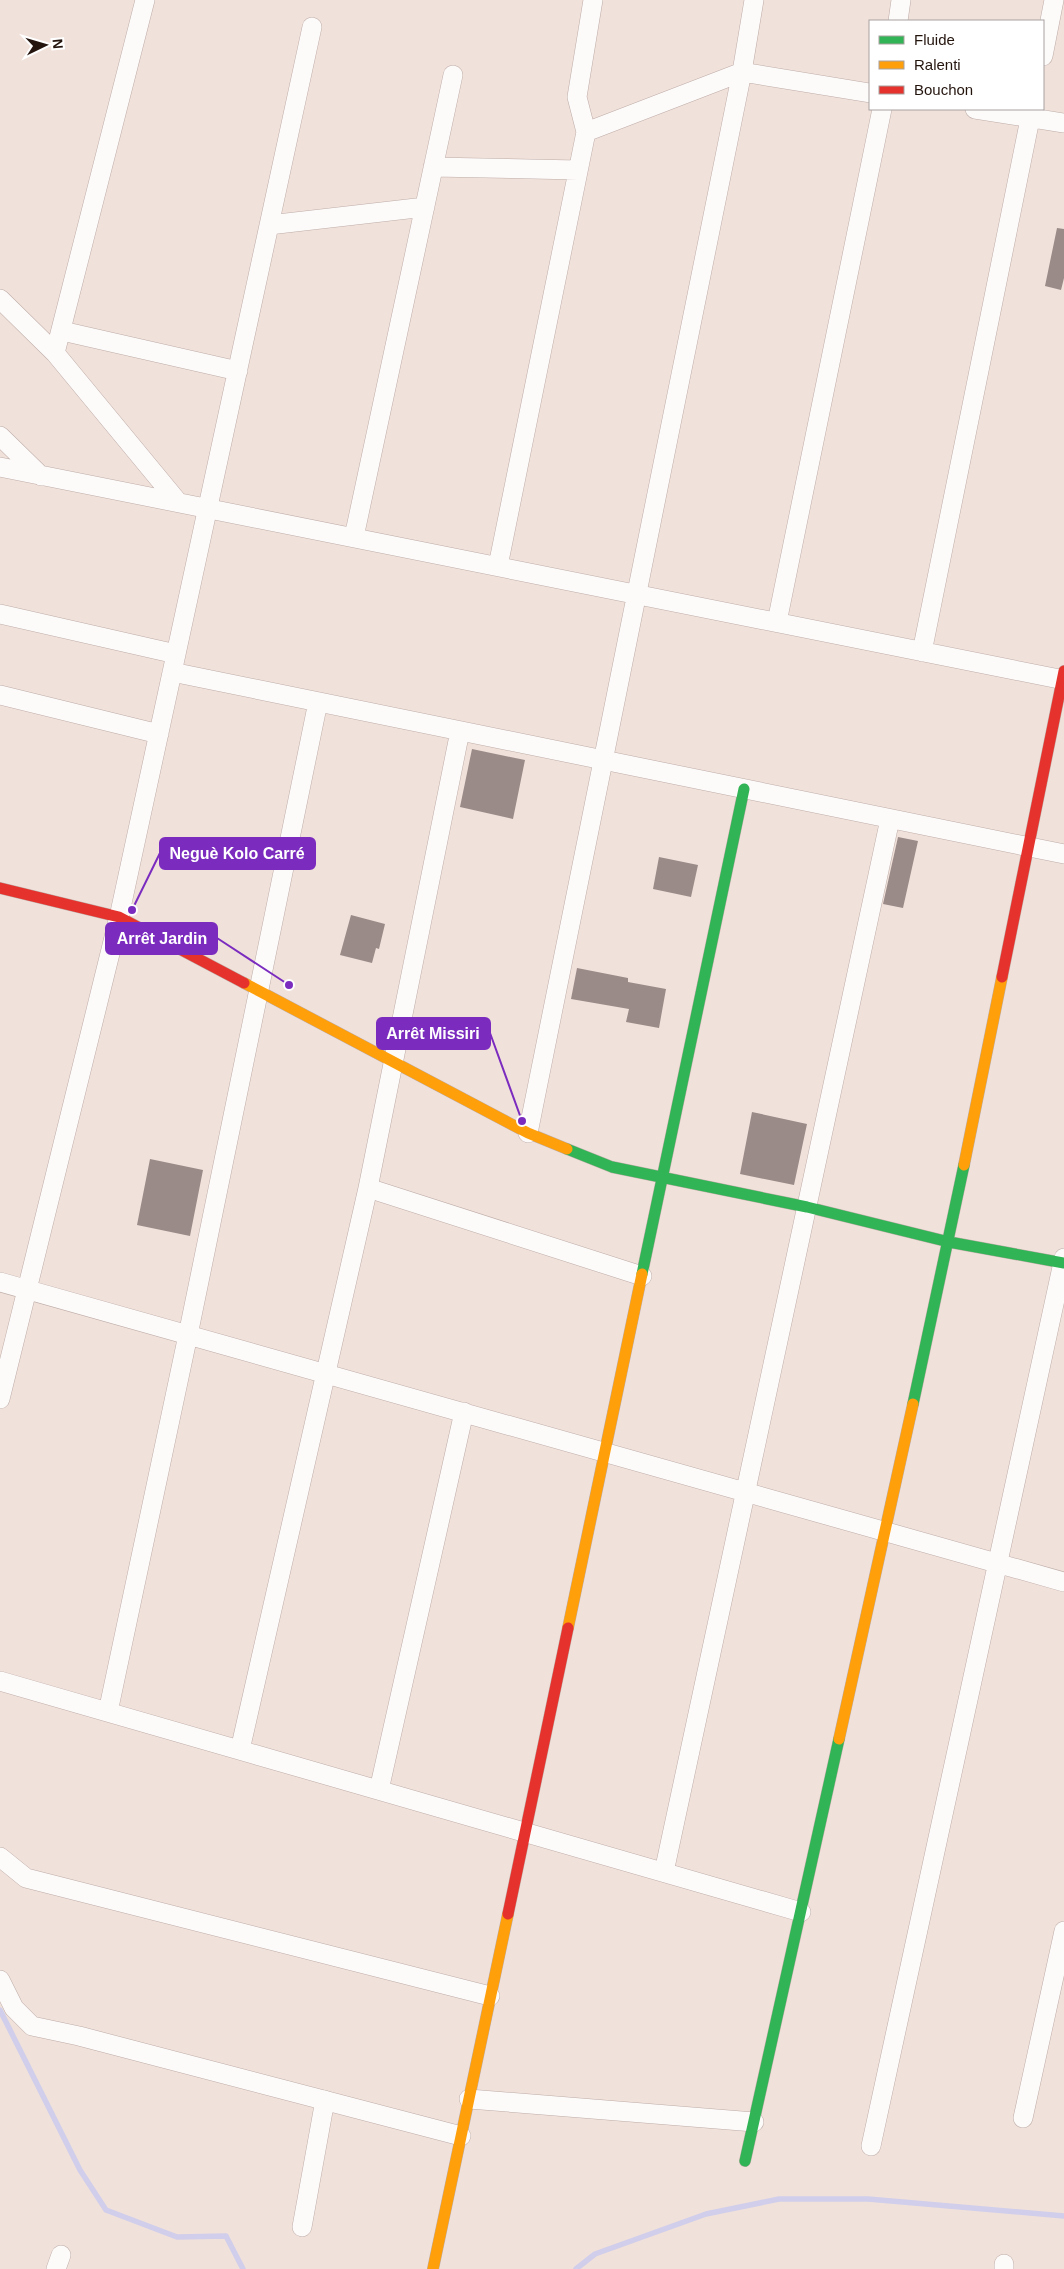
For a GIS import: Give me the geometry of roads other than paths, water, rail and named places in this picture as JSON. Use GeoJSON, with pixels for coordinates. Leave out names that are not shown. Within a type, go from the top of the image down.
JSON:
{"type":"FeatureCollection","features":[{"type":"Feature","properties":{"kind":"street"},"geometry":{"type":"LineString","coordinates":[[56,353],[145,0]]}},
{"type":"Feature","properties":{"kind":"street"},"geometry":{"type":"LineString","coordinates":[[498,566],[586,132],[576,97],[593,0]]}},
{"type":"Feature","properties":{"kind":"street"},"geometry":{"type":"LineString","coordinates":[[528,1133],[742,72],[754,0]]}},
{"type":"Feature","properties":{"kind":"street"},"geometry":{"type":"LineString","coordinates":[[898,20],[901,0]]}},
{"type":"Feature","properties":{"kind":"street"},"geometry":{"type":"LineString","coordinates":[[1044,51],[1054,0]]}},
{"type":"Feature","properties":{"kind":"street"},"geometry":{"type":"LineString","coordinates":[[0,1399],[119,917],[312,27]]}},
{"type":"Feature","properties":{"kind":"street"},"geometry":{"type":"LineString","coordinates":[[586,132],[742,72],[869,92]]}},
{"type":"Feature","properties":{"kind":"street"},"geometry":{"type":"LineString","coordinates":[[354,537],[453,75]]}},
{"type":"Feature","properties":{"kind":"street"},"geometry":{"type":"LineString","coordinates":[[777,622],[882,110]]}},
{"type":"Feature","properties":{"kind":"street"},"geometry":{"type":"LineString","coordinates":[[989,110],[1031,113],[1064,123]]}},
{"type":"Feature","properties":{"kind":"street"},"geometry":{"type":"LineString","coordinates":[[922,652],[1031,113]]}},
{"type":"Feature","properties":{"kind":"street"},"geometry":{"type":"LineString","coordinates":[[434,167],[578,170]]}},
{"type":"Feature","properties":{"kind":"street"},"geometry":{"type":"LineString","coordinates":[[269,226],[425,207]]}},
{"type":"Feature","properties":{"kind":"street"},"geometry":{"type":"LineString","coordinates":[[0,299],[56,353],[178,502]]}},
{"type":"Feature","properties":{"kind":"street"},"geometry":{"type":"LineString","coordinates":[[62,331],[238,371]]}},
{"type":"Feature","properties":{"kind":"street"},"geometry":{"type":"LineString","coordinates":[[0,436],[41,476]]}},
{"type":"Feature","properties":{"kind":"street"},"geometry":{"type":"LineString","coordinates":[[0,467],[922,652],[1063,677],[949,1242],[745,2161]]}},
{"type":"Feature","properties":{"kind":"street"},"geometry":{"type":"LineString","coordinates":[[0,614],[176,654]]}},
{"type":"Feature","properties":{"kind":"street"},"geometry":{"type":"LineString","coordinates":[[172,672],[1064,854]]}},
{"type":"Feature","properties":{"kind":"street"},"geometry":{"type":"LineString","coordinates":[[0,695],[159,734]]}},
{"type":"Feature","properties":{"kind":"street"},"geometry":{"type":"LineString","coordinates":[[108,1712],[188,1335],[318,702]]}},
{"type":"Feature","properties":{"kind":"street"},"geometry":{"type":"LineString","coordinates":[[240,1750],[324,1373],[368,1188],[460,731]]}},
{"type":"Feature","properties":{"kind":"street"},"geometry":{"type":"LineString","coordinates":[[433,2269],[744,789]]}},
{"type":"Feature","properties":{"kind":"street"},"geometry":{"type":"LineString","coordinates":[[664,1872],[890,819]]}},
{"type":"Feature","properties":{"kind":"street"},"geometry":{"type":"LineString","coordinates":[[0,888],[119,917],[528,1133],[612,1167],[807,1207],[949,1242],[1064,1261],[871,2146]]}},
{"type":"Feature","properties":{"kind":"street"},"geometry":{"type":"LineString","coordinates":[[368,1188],[642,1276]]}},
{"type":"Feature","properties":{"kind":"street"},"geometry":{"type":"LineString","coordinates":[[0,1282],[1064,1582]]}},
{"type":"Feature","properties":{"kind":"street"},"geometry":{"type":"LineString","coordinates":[[379,1790],[464,1412]]}},
{"type":"Feature","properties":{"kind":"street"},"geometry":{"type":"LineString","coordinates":[[0,1681],[801,1912]]}},
{"type":"Feature","properties":{"kind":"street"},"geometry":{"type":"LineString","coordinates":[[0,1857],[26,1878],[490,1996]]}},
{"type":"Feature","properties":{"kind":"street"},"geometry":{"type":"LineString","coordinates":[[1023,2118],[1064,1931]]}},
{"type":"Feature","properties":{"kind":"street"},"geometry":{"type":"LineString","coordinates":[[0,1980],[14,2008],[32,2026],[79,2036],[461,2136]]}},
{"type":"Feature","properties":{"kind":"street"},"geometry":{"type":"LineString","coordinates":[[469,2098],[754,2122]]}},
{"type":"Feature","properties":{"kind":"street"},"geometry":{"type":"LineString","coordinates":[[302,2227],[325,2100]]}},
{"type":"Feature","properties":{"kind":"waterway"},"geometry":{"type":"LineString","coordinates":[[0,2010],[80,2170],[106,2210],[177,2237],[226,2236],[243,2269]]}},
{"type":"Feature","properties":{"kind":"waterway"},"geometry":{"type":"LineString","coordinates":[[576,2269],[595,2254],[706,2214],[779,2199],[868,2199],[1064,2216]]}},
{"type":"Feature","properties":{"kind":"place","name":"Neguè Kolo Carré"},"geometry":{"type":"Point","coordinates":[132,910]}},
{"type":"Feature","properties":{"kind":"place","name":"Arrêt Jardin"},"geometry":{"type":"Point","coordinates":[289,985]}},
{"type":"Feature","properties":{"kind":"place","name":"Arrêt Missiri"},"geometry":{"type":"Point","coordinates":[522,1121]}}]}
